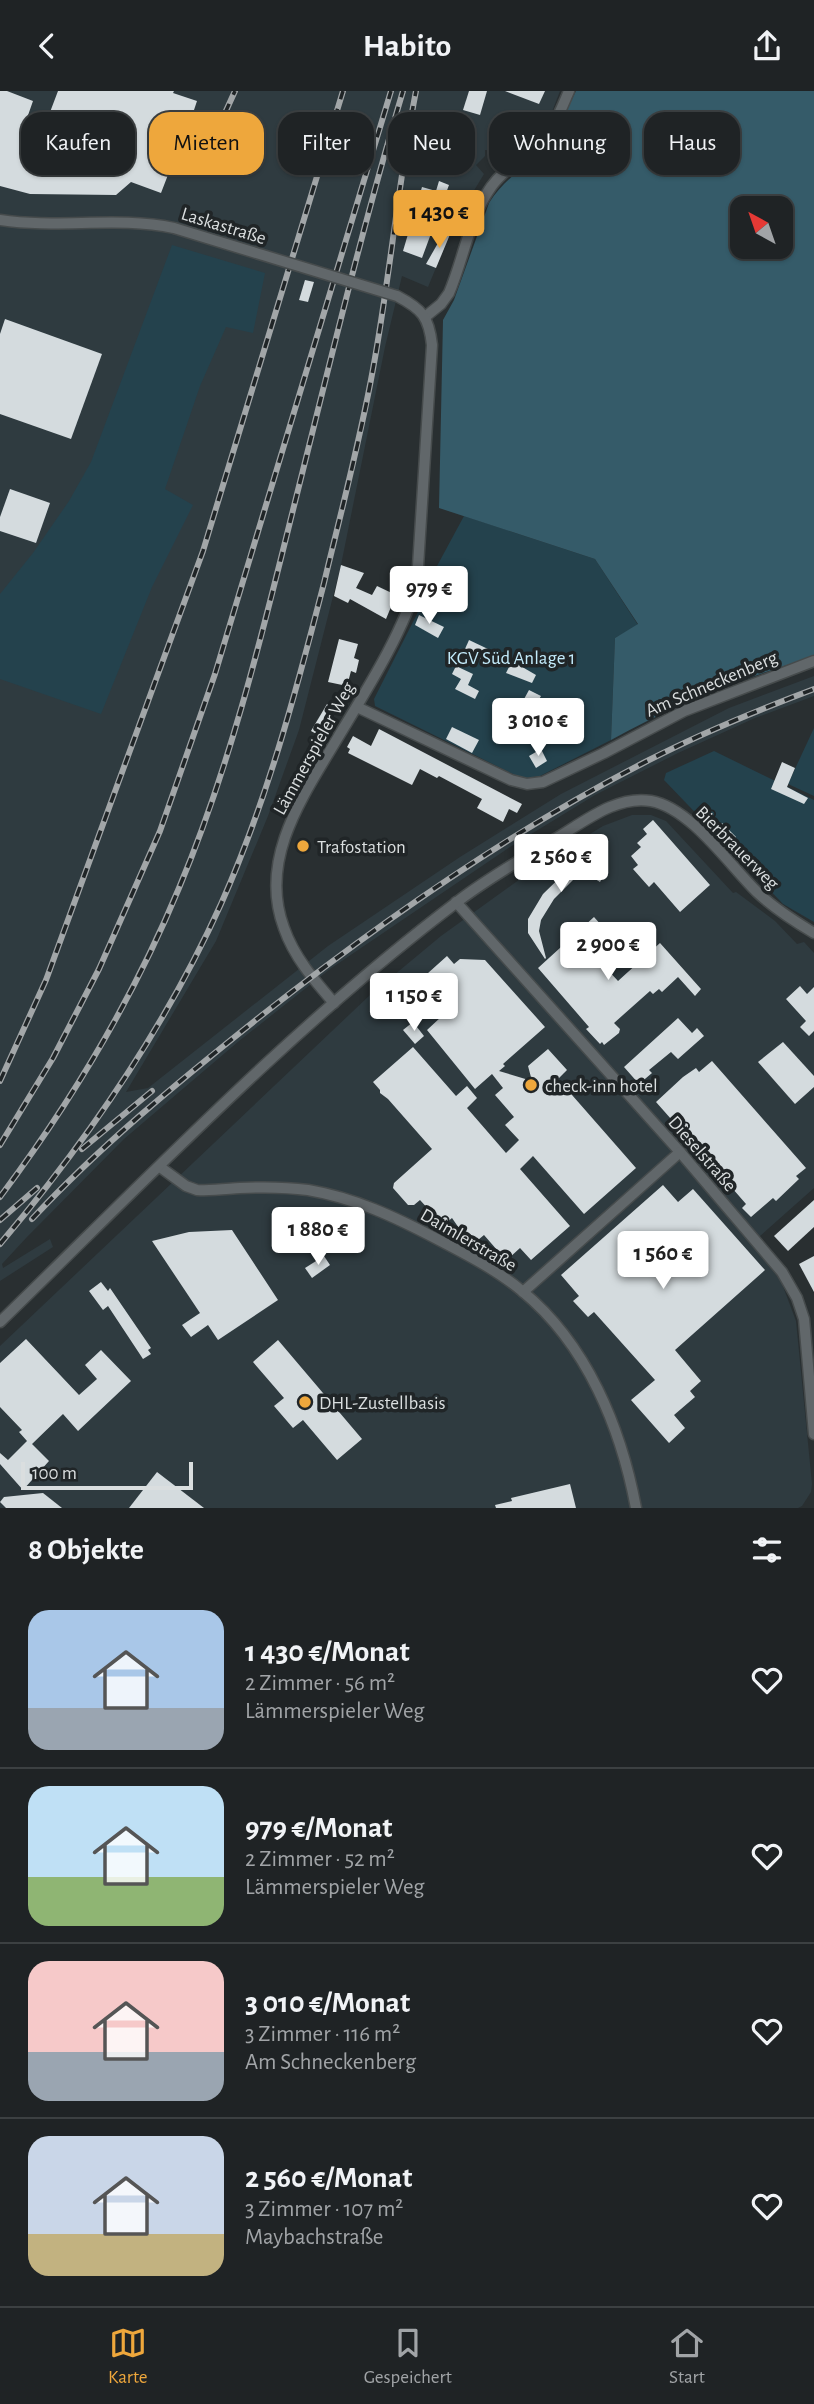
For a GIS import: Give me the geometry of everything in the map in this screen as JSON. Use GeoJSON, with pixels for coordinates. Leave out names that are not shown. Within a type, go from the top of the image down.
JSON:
{"type":"FeatureCollection","features":[{"type":"Feature","properties":{"kind":"street"},"geometry":{"type":"LineString","coordinates":[[425,317],[441,304],[449,293],[475,218],[489,189],[505,170],[544,138],[569,91]]}},
{"type":"Feature","properties":{"kind":"street","name":"Laskastraße"},"geometry":{"type":"LineString","coordinates":[[0,220],[136,223],[174,228],[397,296],[416,307],[425,317]]}},
{"type":"Feature","properties":{"kind":"street","name":"Lämmerspieler Weg"},"geometry":{"type":"LineString","coordinates":[[334,1003],[290,943],[278,908],[276,873],[281,848],[293,815],[357,706],[408,608],[418,573],[432,359],[430,330],[425,317]]}},
{"type":"Feature","properties":{"kind":"street","name":"Am Schneckenberg"},"geometry":{"type":"LineString","coordinates":[[357,706],[511,780],[534,784],[553,778],[684,711],[814,661]]}},
{"type":"Feature","properties":{"kind":"street","name":"Bierbrauerweg"},"geometry":{"type":"LineString","coordinates":[[456,902],[595,815],[633,800],[664,804],[684,817],[762,897],[784,915],[814,933]]}},
{"type":"Feature","properties":{"kind":"street"},"geometry":{"type":"LineString","coordinates":[[0,1322],[254,1075],[334,1003],[456,902]]}},
{"type":"Feature","properties":{"kind":"street","name":"Dieselstraße"},"geometry":{"type":"LineString","coordinates":[[456,902],[772,1258],[797,1299],[806,1333],[814,1434]]}},
{"type":"Feature","properties":{"kind":"street"},"geometry":{"type":"LineString","coordinates":[[523,1292],[680,1152]]}},
{"type":"Feature","properties":{"kind":"street","name":"Daimlerstraße"},"geometry":{"type":"LineString","coordinates":[[160,1167],[186,1186],[197,1190],[283,1187],[334,1195],[362,1203],[399,1219],[475,1260],[523,1292],[562,1333],[593,1381],[621,1444],[636,1508]]}},
{"type":"Feature","properties":{"kind":"shaded area"},"geometry":{"type":"Polygon","coordinates":[[[0,91],[560,91],[552,112],[489,112],[489,150],[485,150],[485,156],[476,165],[484,174],[455,222],[428,287],[402,276],[341,565],[299,730],[268,816],[216,941],[126,1092],[148,1088],[328,946],[460,857],[561,794],[729,708],[814,676],[814,696],[755,718],[595,795],[510,847],[330,969],[239,1041],[124,1139],[27,1237],[2,1264],[3,1268],[50,1239],[53,1247],[0,1281],[0,91]]]}},
{"type":"Feature","properties":{"kind":"shaded area"},"geometry":{"type":"Polygon","coordinates":[[[576,91],[814,91],[814,657],[710,693],[611,740],[615,638],[638,624],[595,559],[439,508],[443,320],[454,300],[489,203],[514,175],[630,175],[630,112],[565,112],[576,91]]]}},
{"type":"Feature","properties":{"kind":"shaded area"},"geometry":{"type":"Polygon","coordinates":[[[632,815],[651,815],[666,821],[733,893],[736,892],[775,921],[797,944],[804,942],[814,953],[814,1188],[751,1244],[781,1281],[796,1321],[812,1484],[811,1492],[802,1506],[0,1508],[0,1346],[370,995],[441,936],[541,864],[603,826],[632,815]]]}},
{"type":"Feature","properties":{"kind":"green space"},"geometry":{"type":"Polygon","coordinates":[[[172,245],[265,273],[253,333],[226,327],[200,386],[165,489],[193,505],[152,587],[101,714],[0,679],[0,594],[69,501],[91,462],[172,245]]]}},
{"type":"Feature","properties":{"kind":"green space","name":"KGV Süd Anlage 1"},"geometry":{"type":"Polygon","coordinates":[[[464,516],[595,559],[638,625],[615,638],[611,740],[540,776],[517,776],[375,706],[374,699],[419,610],[430,579],[464,516]]]}},
{"type":"Feature","properties":{"kind":"green space"},"geometry":{"type":"Polygon","coordinates":[[[814,728],[814,796],[788,784],[814,728]]]}},
{"type":"Feature","properties":{"kind":"green space"},"geometry":{"type":"Polygon","coordinates":[[[714,751],[814,800],[814,922],[783,904],[664,780],[666,773],[714,751]]]}},
{"type":"Feature","properties":{"kind":"building"},"geometry":{"type":"Polygon","coordinates":[[[0,91],[33,101],[29,112],[21,112],[21,175],[135,175],[135,112],[50,112],[58,91],[174,91],[173,93],[197,101],[193,112],[149,112],[149,175],[168,175],[161,193],[131,182],[116,195],[30,194],[0,186],[0,91]]]}},
{"type":"Feature","properties":{"kind":"building"},"geometry":{"type":"Polygon","coordinates":[[[469,91],[487,91],[480,115],[463,110],[469,91]]]}},
{"type":"Feature","properties":{"kind":"building"},"geometry":{"type":"Polygon","coordinates":[[[505,91],[545,91],[539,104],[505,91]]]}},
{"type":"Feature","properties":{"kind":"building"},"geometry":{"type":"Polygon","coordinates":[[[439,181],[449,185],[422,258],[403,251],[422,187],[436,191],[439,181]]]}},
{"type":"Feature","properties":{"kind":"building"},"geometry":{"type":"Polygon","coordinates":[[[446,229],[451,232],[436,268],[426,264],[446,229]]]}},
{"type":"Feature","properties":{"kind":"building"},"geometry":{"type":"Polygon","coordinates":[[[305,280],[314,282],[308,302],[299,300],[305,280]]]}},
{"type":"Feature","properties":{"kind":"building"},"geometry":{"type":"Polygon","coordinates":[[[5,319],[102,354],[71,439],[0,414],[0,334],[5,319]]]}},
{"type":"Feature","properties":{"kind":"building"},"geometry":{"type":"Polygon","coordinates":[[[10,489],[50,503],[36,543],[0,531],[0,517],[10,489]]]}},
{"type":"Feature","properties":{"kind":"building"},"geometry":{"type":"Polygon","coordinates":[[[341,565],[364,573],[356,588],[372,595],[377,586],[396,595],[386,619],[350,599],[348,603],[334,596],[341,565]]]}},
{"type":"Feature","properties":{"kind":"building"},"geometry":{"type":"Polygon","coordinates":[[[419,615],[444,627],[438,638],[415,625],[419,615]]]}},
{"type":"Feature","properties":{"kind":"building"},"geometry":{"type":"Polygon","coordinates":[[[339,639],[358,644],[354,658],[359,660],[356,673],[351,671],[347,686],[328,682],[339,639]]]}},
{"type":"Feature","properties":{"kind":"building"},"geometry":{"type":"Polygon","coordinates":[[[469,640],[488,649],[483,660],[465,649],[469,640]]]}},
{"type":"Feature","properties":{"kind":"building"},"geometry":{"type":"Polygon","coordinates":[[[512,661],[536,675],[532,683],[506,673],[512,661]]]}},
{"type":"Feature","properties":{"kind":"building"},"geometry":{"type":"Polygon","coordinates":[[[456,666],[473,674],[468,685],[479,691],[475,699],[455,689],[461,679],[452,674],[456,666]]]}},
{"type":"Feature","properties":{"kind":"building"},"geometry":{"type":"Polygon","coordinates":[[[529,690],[541,696],[524,725],[503,714],[507,705],[518,710],[529,690]]]}},
{"type":"Feature","properties":{"kind":"building"},"geometry":{"type":"Polygon","coordinates":[[[327,704],[336,710],[320,736],[311,731],[327,704]]]}},
{"type":"Feature","properties":{"kind":"building"},"geometry":{"type":"Polygon","coordinates":[[[452,727],[479,740],[472,753],[446,739],[452,727]]]}},
{"type":"Feature","properties":{"kind":"building"},"geometry":{"type":"Polygon","coordinates":[[[379,729],[522,804],[517,813],[509,809],[503,822],[477,808],[482,799],[439,776],[437,778],[420,769],[412,785],[348,753],[350,749],[347,747],[353,736],[371,746],[379,729]]]}},
{"type":"Feature","properties":{"kind":"building"},"geometry":{"type":"Polygon","coordinates":[[[541,749],[547,761],[536,768],[529,756],[541,749]]]}},
{"type":"Feature","properties":{"kind":"building"},"geometry":{"type":"Polygon","coordinates":[[[782,762],[795,768],[787,787],[808,798],[804,804],[771,789],[782,762]]]}},
{"type":"Feature","properties":{"kind":"building"},"geometry":{"type":"Polygon","coordinates":[[[653,820],[710,885],[680,912],[654,882],[649,887],[633,869],[638,865],[631,856],[641,847],[637,843],[647,834],[643,829],[653,820]]]}},
{"type":"Feature","properties":{"kind":"building"},"geometry":{"type":"Polygon","coordinates":[[[722,823],[736,837],[728,844],[715,831],[722,823]]]}},
{"type":"Feature","properties":{"kind":"building"},"geometry":{"type":"Polygon","coordinates":[[[584,854],[608,868],[600,882],[582,871],[554,899],[541,920],[539,931],[545,959],[528,933],[528,919],[543,894],[584,854]]]}},
{"type":"Feature","properties":{"kind":"building"},"geometry":{"type":"Polygon","coordinates":[[[594,917],[602,926],[583,943],[618,981],[660,943],[701,989],[695,996],[678,977],[662,992],[659,989],[653,994],[650,991],[614,1023],[620,1029],[619,1033],[604,1045],[602,1042],[600,1044],[586,1029],[589,1027],[538,968],[594,917]]]}},
{"type":"Feature","properties":{"kind":"building"},"geometry":{"type":"Polygon","coordinates":[[[447,956],[454,964],[460,959],[485,960],[545,1027],[503,1064],[505,1066],[499,1071],[532,1081],[528,1066],[548,1049],[567,1070],[558,1079],[636,1168],[584,1214],[533,1156],[520,1169],[570,1226],[531,1260],[520,1248],[509,1258],[504,1258],[484,1235],[478,1240],[472,1240],[463,1234],[452,1218],[441,1223],[420,1200],[414,1205],[408,1205],[393,1188],[394,1183],[432,1149],[373,1082],[413,1047],[456,1096],[467,1086],[477,1098],[467,1108],[506,1153],[519,1140],[505,1125],[514,1117],[495,1095],[503,1088],[492,1074],[475,1089],[427,1030],[441,1017],[429,1004],[425,1007],[422,1004],[409,1015],[385,989],[394,982],[401,991],[415,979],[418,982],[447,956]]]}},
{"type":"Feature","properties":{"kind":"building"},"geometry":{"type":"Polygon","coordinates":[[[800,986],[807,994],[814,987],[814,1031],[809,1036],[800,1027],[806,1021],[786,999],[800,986]]]}},
{"type":"Feature","properties":{"kind":"building"},"geometry":{"type":"Polygon","coordinates":[[[678,1018],[692,1033],[697,1028],[704,1036],[678,1059],[671,1052],[649,1070],[652,1073],[639,1084],[624,1067],[678,1018]]]}},
{"type":"Feature","properties":{"kind":"building"},"geometry":{"type":"Polygon","coordinates":[[[413,1022],[424,1036],[415,1044],[403,1030],[413,1022]]]}},
{"type":"Feature","properties":{"kind":"building"},"geometry":{"type":"Polygon","coordinates":[[[783,1042],[814,1076],[814,1087],[795,1104],[758,1062],[783,1042]]]}},
{"type":"Feature","properties":{"kind":"building"},"geometry":{"type":"Polygon","coordinates":[[[712,1061],[806,1168],[796,1176],[799,1179],[776,1201],[773,1198],[751,1217],[742,1208],[746,1204],[719,1173],[715,1177],[698,1158],[702,1154],[656,1102],[683,1077],[696,1068],[699,1072],[712,1061]]]}},
{"type":"Feature","properties":{"kind":"building"},"geometry":{"type":"Polygon","coordinates":[[[663,1185],[678,1202],[693,1189],[765,1270],[675,1350],[701,1381],[690,1391],[695,1397],[674,1415],[685,1428],[669,1443],[631,1400],[655,1380],[594,1312],[588,1317],[573,1301],[579,1296],[561,1275],[663,1185]]]}},
{"type":"Feature","properties":{"kind":"building"},"geometry":{"type":"Polygon","coordinates":[[[814,1200],[814,1227],[788,1251],[774,1236],[814,1200]]]}},
{"type":"Feature","properties":{"kind":"building"},"geometry":{"type":"Polygon","coordinates":[[[232,1230],[278,1300],[218,1340],[208,1325],[191,1337],[182,1325],[200,1313],[152,1241],[189,1232],[232,1230]]]}},
{"type":"Feature","properties":{"kind":"building"},"geometry":{"type":"Polygon","coordinates":[[[324,1256],[330,1265],[312,1278],[305,1268],[324,1256]]]}},
{"type":"Feature","properties":{"kind":"building"},"geometry":{"type":"Polygon","coordinates":[[[814,1256],[814,1292],[799,1264],[814,1256]]]}},
{"type":"Feature","properties":{"kind":"building"},"geometry":{"type":"Polygon","coordinates":[[[101,1282],[108,1291],[110,1288],[151,1348],[148,1350],[151,1354],[143,1359],[108,1306],[103,1310],[89,1291],[101,1282]]]}},
{"type":"Feature","properties":{"kind":"building"},"geometry":{"type":"Polygon","coordinates":[[[26,1339],[79,1395],[97,1379],[85,1365],[101,1350],[131,1381],[78,1431],[63,1414],[32,1444],[49,1461],[23,1490],[0,1464],[0,1453],[8,1460],[27,1441],[19,1432],[22,1430],[0,1407],[0,1363],[26,1339]]]}},
{"type":"Feature","properties":{"kind":"building","name":"DHL-Zustellbasis"},"geometry":{"type":"Polygon","coordinates":[[[278,1340],[362,1439],[337,1460],[303,1420],[293,1428],[274,1406],[284,1398],[253,1362],[278,1340]]]}},
{"type":"Feature","properties":{"kind":"building"},"geometry":{"type":"Polygon","coordinates":[[[157,1472],[204,1508],[129,1508],[157,1472]]]}},
{"type":"Feature","properties":{"kind":"building"},"geometry":{"type":"Polygon","coordinates":[[[570,1484],[576,1508],[496,1508],[495,1505],[512,1501],[511,1498],[570,1484]]]}},
{"type":"Feature","properties":{"kind":"building"},"geometry":{"type":"Polygon","coordinates":[[[43,1493],[62,1508],[6,1508],[0,1502],[4,1497],[43,1493]]]}},
{"type":"Feature","properties":{"kind":"railway"},"geometry":{"type":"LineString","coordinates":[[225,112],[235,91]]}},
{"type":"Feature","properties":{"kind":"railway"},"geometry":{"type":"LineString","coordinates":[[0,1081],[46,980],[203,551],[343,91]]}},
{"type":"Feature","properties":{"kind":"railway"},"geometry":{"type":"LineString","coordinates":[[0,1145],[53,1058],[99,969],[160,831],[215,674],[391,91]]}},
{"type":"Feature","properties":{"kind":"railway"},"geometry":{"type":"LineString","coordinates":[[0,1197],[52,1124],[121,1009],[161,929],[197,843],[228,752],[255,659],[359,250],[403,91]]}},
{"type":"Feature","properties":{"kind":"railway"},"geometry":{"type":"LineString","coordinates":[[0,1244],[93,1124],[149,1039],[199,950],[253,826],[303,665],[362,423],[379,334],[416,91]]}},
{"type":"Feature","properties":{"kind":"railway"},"geometry":{"type":"LineString","coordinates":[[32,1219],[113,1140],[198,1066],[303,983],[447,880],[546,817],[649,760],[730,722],[814,689]]}},
{"type":"Feature","properties":{"kind":"railway"},"geometry":{"type":"LineString","coordinates":[[82,1149],[152,1091]]}},
{"type":"Feature","properties":{"kind":"railway"},"geometry":{"type":"LineString","coordinates":[[0,1220],[37,1188]]}},
{"type":"Feature","properties":{"kind":"place","name":"Trafostation"},"geometry":{"type":"Point","coordinates":[303,846]}},
{"type":"Feature","properties":{"kind":"place","name":"check-inn hotel"},"geometry":{"type":"Point","coordinates":[531,1085]}},
{"type":"Feature","properties":{"kind":"place","name":"DHL-Zustellbasis"},"geometry":{"type":"Point","coordinates":[305,1402]}}]}
